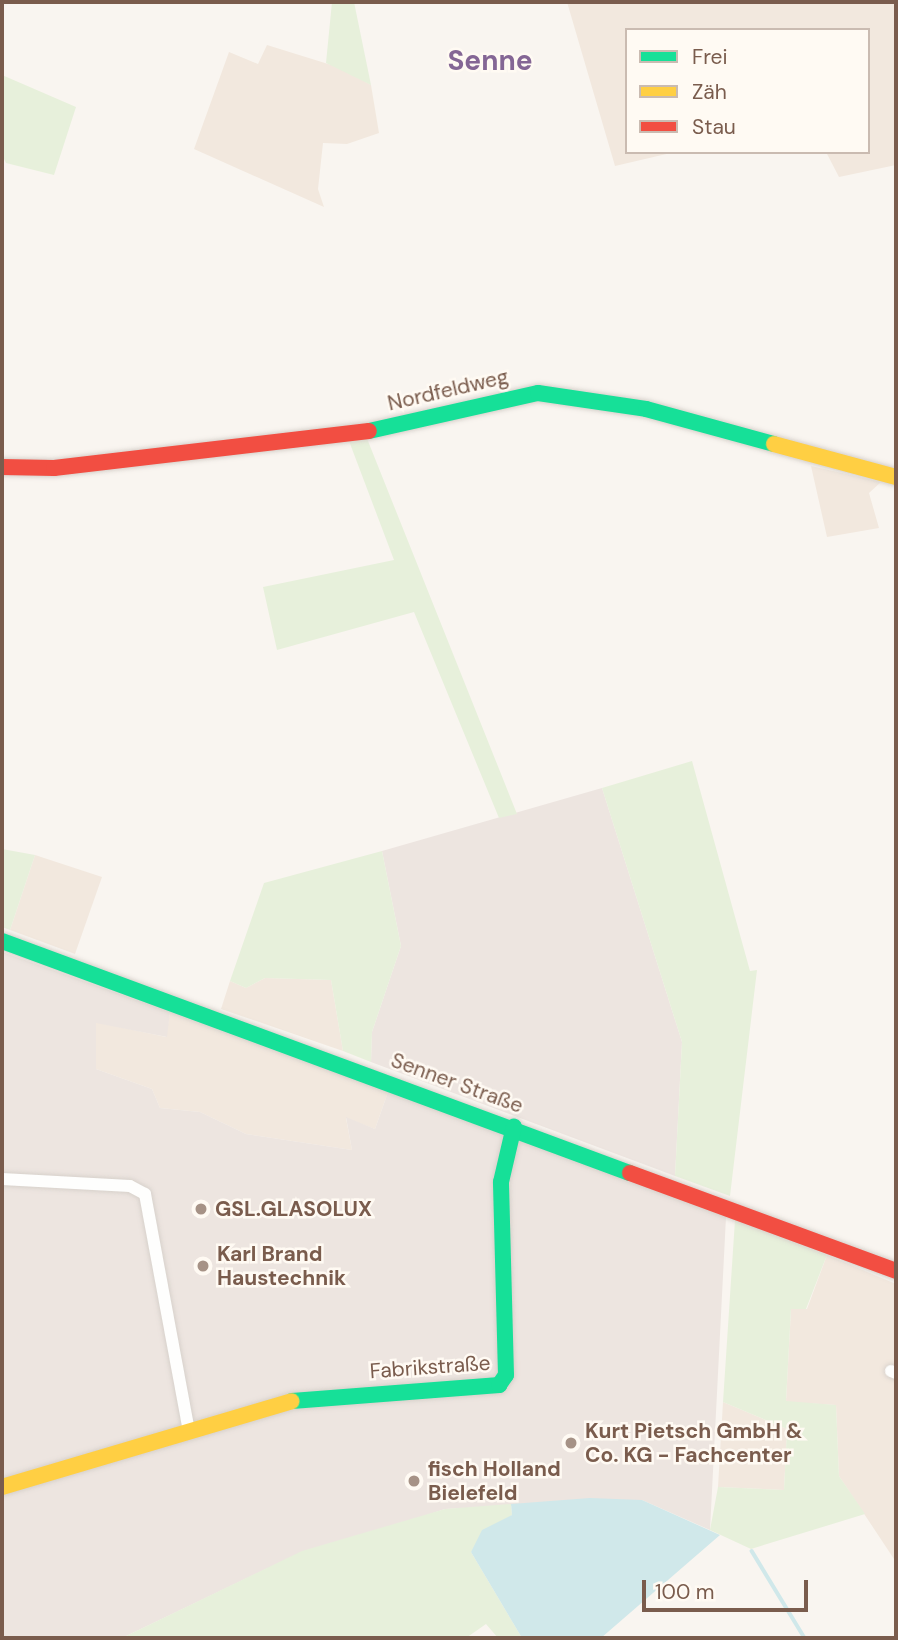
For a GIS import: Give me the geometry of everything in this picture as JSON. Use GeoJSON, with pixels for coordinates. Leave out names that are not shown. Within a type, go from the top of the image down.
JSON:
{"type":"FeatureCollection","features":[{"type":"Feature","properties":{"kind":"street","name":"Nordfeldweg"},"geometry":{"type":"LineString","coordinates":[[2,467],[54,468],[351,435],[538,393],[637,407],[896,477]]}},
{"type":"Feature","properties":{"kind":"street","name":"Senner Straße"},"geometry":{"type":"LineString","coordinates":[[2,941],[514,1126],[896,1271]]}},
{"type":"Feature","properties":{"kind":"street","name":"Fabrikstraße"},"geometry":{"type":"LineString","coordinates":[[2,1487],[188,1425],[321,1395],[499,1385],[506,1375],[501,1182],[514,1126]]}},
{"type":"Feature","properties":{"kind":"street"},"geometry":{"type":"LineString","coordinates":[[2,1179],[130,1186],[145,1194],[188,1425]]}},
{"type":"Feature","properties":{"kind":"shaded area"},"geometry":{"type":"Polygon","coordinates":[[[567,2],[896,2],[896,165],[839,177],[827,154],[870,154],[870,28],[625,28],[625,154],[666,154],[615,166],[567,2]]]}},
{"type":"Feature","properties":{"kind":"shaded area"},"geometry":{"type":"Polygon","coordinates":[[[267,45],[341,68],[371,85],[379,133],[347,144],[323,143],[318,189],[324,207],[194,149],[229,52],[258,64],[267,45]]]}},
{"type":"Feature","properties":{"kind":"shaded area"},"geometry":{"type":"Polygon","coordinates":[[[811,466],[881,482],[869,493],[879,528],[827,537],[811,466]]]}},
{"type":"Feature","properties":{"kind":"shaded area"},"geometry":{"type":"Polygon","coordinates":[[[602,788],[682,1042],[675,1176],[371,1062],[372,1032],[401,946],[382,851],[602,788]]]}},
{"type":"Feature","properties":{"kind":"shaded area"},"geometry":{"type":"Polygon","coordinates":[[[35,855],[102,877],[75,954],[10,930],[35,855]]]}},
{"type":"Feature","properties":{"kind":"shaded area"},"geometry":{"type":"Polygon","coordinates":[[[2,952],[170,1012],[167,1037],[96,1023],[96,1069],[152,1089],[160,1108],[200,1112],[246,1134],[352,1150],[346,1117],[375,1129],[388,1092],[726,1217],[710,1530],[642,1500],[445,1509],[266,1569],[122,1638],[2,1638],[2,952]]]}},
{"type":"Feature","properties":{"kind":"shaded area"},"geometry":{"type":"Polygon","coordinates":[[[265,978],[331,980],[343,1051],[221,1009],[230,981],[246,988],[265,978]]]}},
{"type":"Feature","properties":{"kind":"shaded area"},"geometry":{"type":"Polygon","coordinates":[[[170,1012],[388,1092],[375,1129],[346,1118],[352,1150],[246,1134],[200,1112],[160,1108],[152,1089],[96,1069],[96,1022],[166,1037],[170,1012]]]}},
{"type":"Feature","properties":{"kind":"shaded area"},"geometry":{"type":"Polygon","coordinates":[[[827,1255],[896,1284],[896,1562],[839,1476],[836,1405],[786,1402],[791,1309],[807,1309],[827,1255]]]}},
{"type":"Feature","properties":{"kind":"shaded area"},"geometry":{"type":"Polygon","coordinates":[[[723,1402],[787,1429],[784,1490],[718,1487],[723,1402]]]}},
{"type":"Feature","properties":{"kind":"green space"},"geometry":{"type":"Polygon","coordinates":[[[332,2],[354,2],[371,85],[326,63],[332,2]]]}},
{"type":"Feature","properties":{"kind":"green space"},"geometry":{"type":"Polygon","coordinates":[[[2,75],[76,107],[54,175],[6,163],[2,155],[2,75]]]}},
{"type":"Feature","properties":{"kind":"green space"},"geometry":{"type":"Polygon","coordinates":[[[366,436],[517,814],[499,818],[414,612],[277,650],[263,587],[394,560],[349,441],[366,436]]]}},
{"type":"Feature","properties":{"kind":"green space"},"geometry":{"type":"Polygon","coordinates":[[[692,761],[750,971],[757,970],[730,1196],[675,1176],[682,1042],[602,788],[692,761]]]}},
{"type":"Feature","properties":{"kind":"green space"},"geometry":{"type":"Polygon","coordinates":[[[2,849],[35,855],[10,930],[2,927],[2,849]]]}},
{"type":"Feature","properties":{"kind":"green space"},"geometry":{"type":"Polygon","coordinates":[[[382,851],[401,946],[372,1032],[371,1062],[343,1051],[331,980],[265,978],[246,988],[230,981],[264,883],[382,851]]]}},
{"type":"Feature","properties":{"kind":"green space"},"geometry":{"type":"Polygon","coordinates":[[[735,1220],[827,1255],[806,1309],[791,1309],[786,1401],[836,1405],[839,1476],[865,1514],[751,1549],[710,1530],[718,1487],[784,1490],[787,1429],[723,1402],[735,1220]]]}},
{"type":"Feature","properties":{"kind":"green space"},"geometry":{"type":"Polygon","coordinates":[[[511,1504],[512,1515],[471,1552],[522,1638],[498,1638],[486,1624],[466,1638],[122,1638],[302,1551],[445,1509],[511,1504]]]}},
{"type":"Feature","properties":{"kind":"water"},"geometry":{"type":"Polygon","coordinates":[[[590,1498],[642,1500],[720,1535],[601,1638],[522,1638],[471,1552],[482,1530],[512,1515],[511,1504],[590,1498]]]}},
{"type":"Feature","properties":{"kind":"waterway"},"geometry":{"type":"LineString","coordinates":[[752,1551],[805,1638]]}},
{"type":"Feature","properties":{"kind":"traffic: fast"},"geometry":{"type":"LineString","coordinates":[[369,431],[538,393],[646,409],[774,444]]}},
{"type":"Feature","properties":{"kind":"traffic: fast"},"geometry":{"type":"LineString","coordinates":[[2,941],[630,1173]]}},
{"type":"Feature","properties":{"kind":"traffic: fast"},"geometry":{"type":"LineString","coordinates":[[292,1401],[499,1385],[506,1375],[501,1182],[514,1126]]}},
{"type":"Feature","properties":{"kind":"traffic: slow"},"geometry":{"type":"LineString","coordinates":[[774,444],[896,477]]}},
{"type":"Feature","properties":{"kind":"traffic: slow"},"geometry":{"type":"LineString","coordinates":[[2,1487],[292,1401]]}},
{"type":"Feature","properties":{"kind":"traffic: jam"},"geometry":{"type":"LineString","coordinates":[[2,467],[54,468],[369,431]]}},
{"type":"Feature","properties":{"kind":"traffic: jam"},"geometry":{"type":"LineString","coordinates":[[630,1173],[896,1271]]}},
{"type":"Feature","properties":{"kind":"place","name":"GSL.GLASOLUX"},"geometry":{"type":"Point","coordinates":[201,1209]}},
{"type":"Feature","properties":{"kind":"place","name":"Karl Brand Haustechnik"},"geometry":{"type":"Point","coordinates":[203,1266]}},
{"type":"Feature","properties":{"kind":"place","name":"Kurt Pietsch GmbH & Co. KG - Fachcenter"},"geometry":{"type":"Point","coordinates":[571,1443]}},
{"type":"Feature","properties":{"kind":"place","name":"fisch Holland Bielefeld"},"geometry":{"type":"Point","coordinates":[414,1481]}},
{"type":"Feature","properties":{"kind":"district","name":"Senne"},"geometry":{"type":"Point","coordinates":[490,61]}}]}
